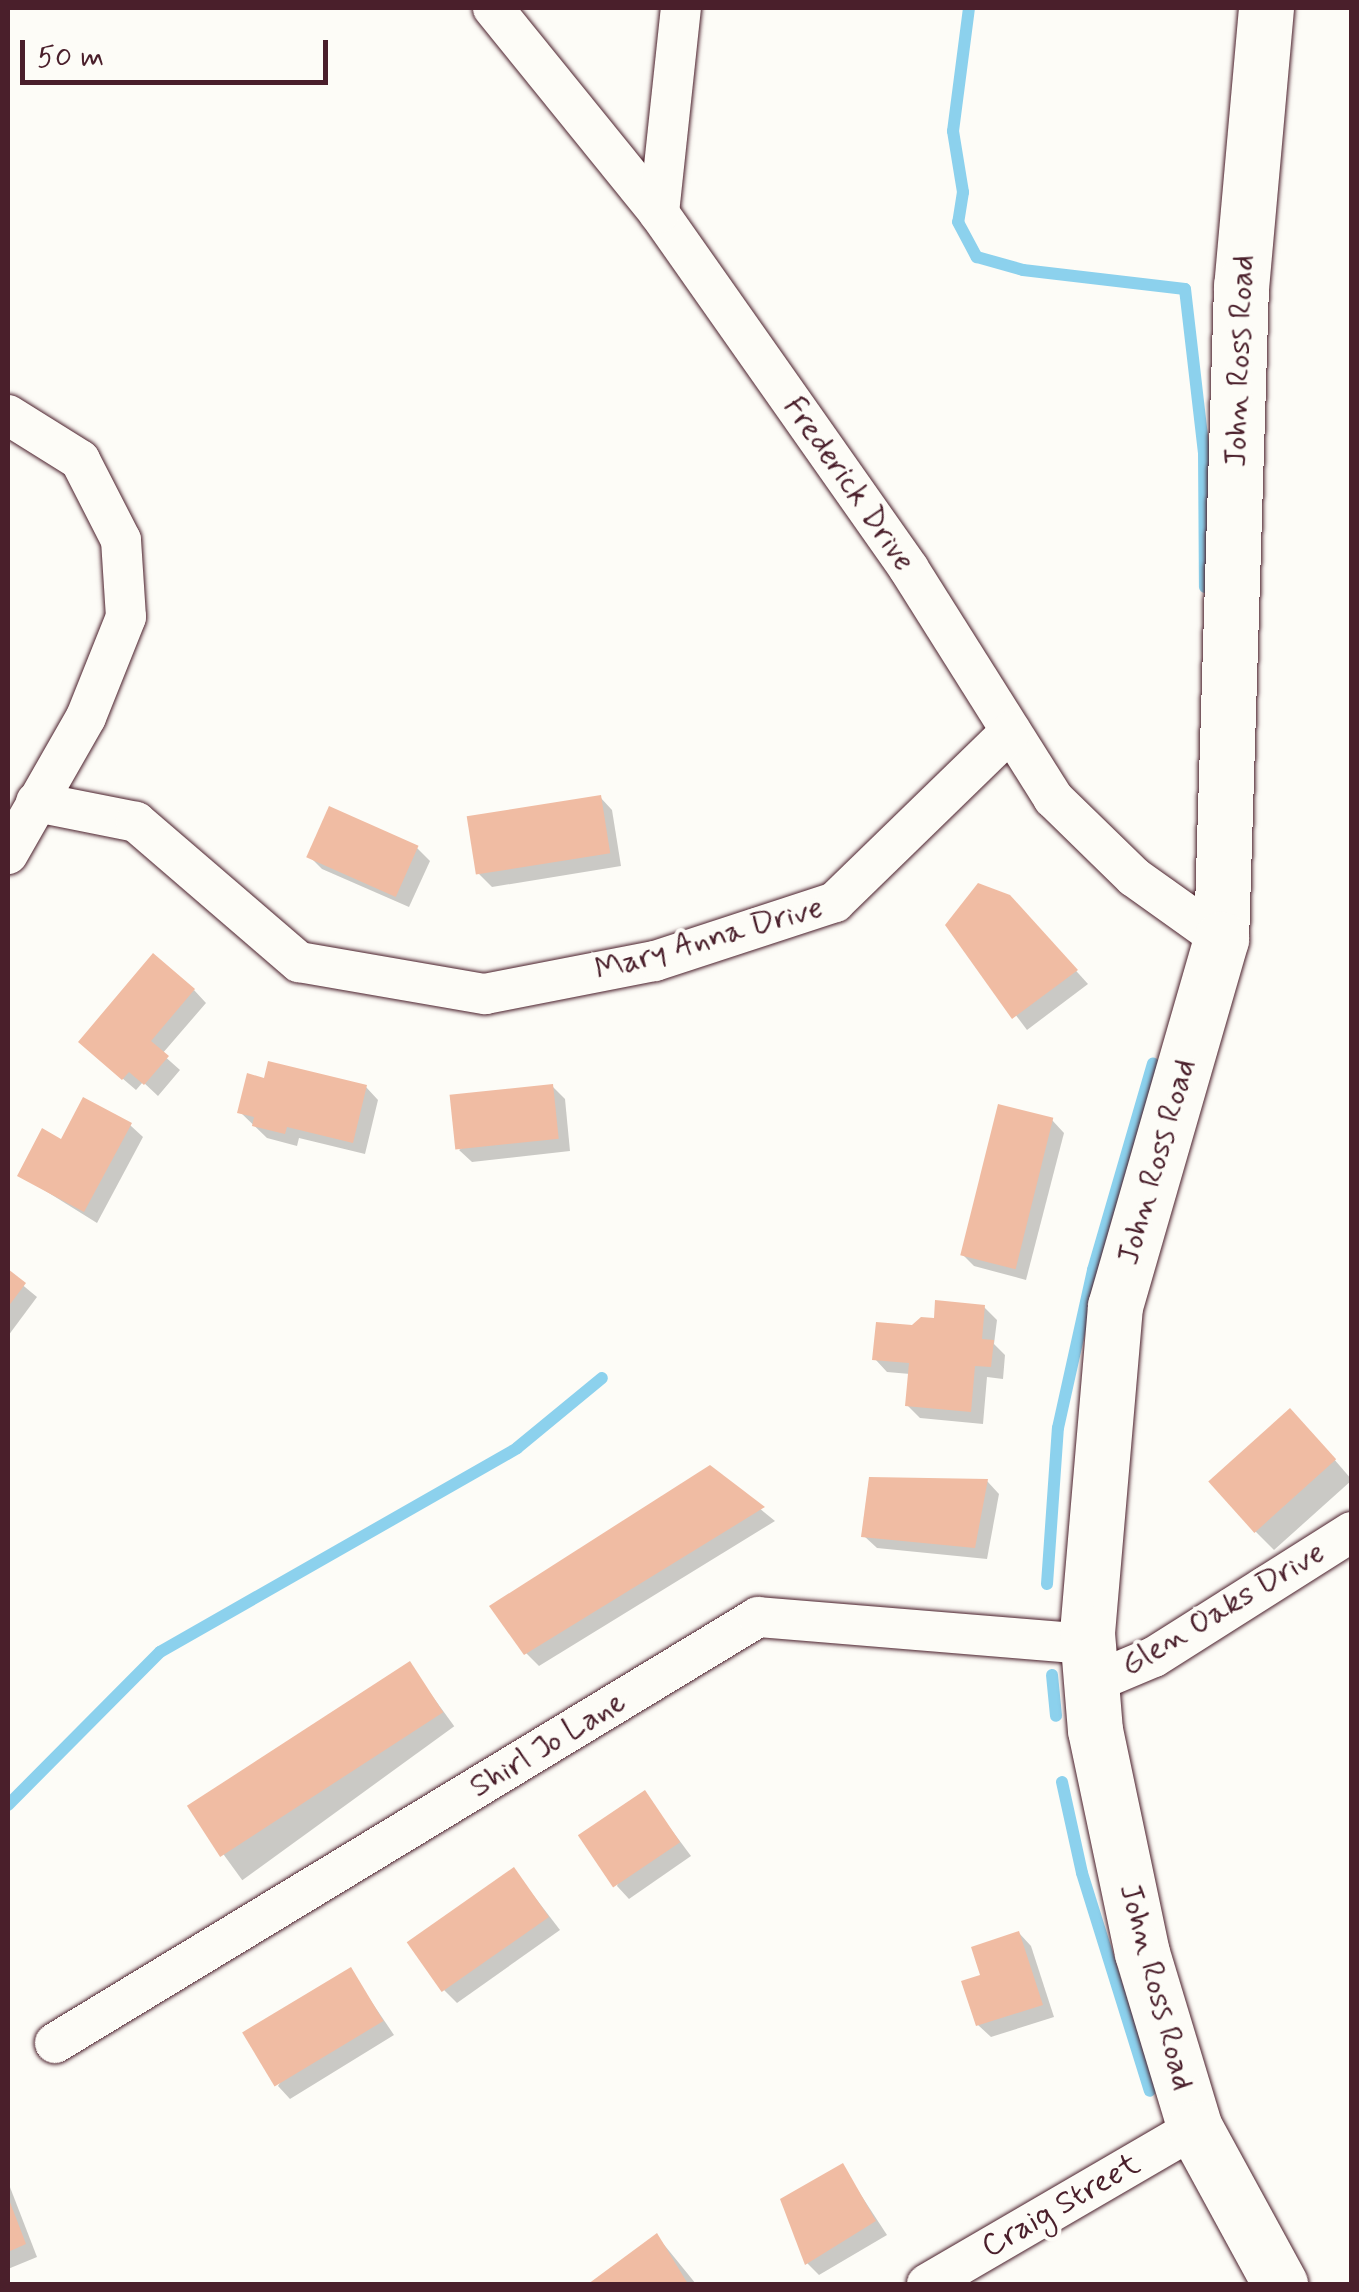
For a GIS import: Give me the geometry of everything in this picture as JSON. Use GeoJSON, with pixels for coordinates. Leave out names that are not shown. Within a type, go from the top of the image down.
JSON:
{"type":"FeatureCollection","features":[{"type":"Feature","properties":{"kind":"street","name":"Frederick Drive"},"geometry":{"type":"LineString","coordinates":[[493,8],[658,213],[909,569],[1053,798],[1134,876],[1221,939]]}},
{"type":"Feature","properties":{"kind":"street"},"geometry":{"type":"LineString","coordinates":[[658,213],[682,8]]}},
{"type":"Feature","properties":{"kind":"street","name":"John Ross Road"},"geometry":{"type":"LineString","coordinates":[[1266,8],[1242,286],[1221,939],[1115,1306],[1090,1663],[1095,1730],[1142,1953],[1194,2128],[1280,2284]]}},
{"type":"Feature","properties":{"kind":"street"},"geometry":{"type":"LineString","coordinates":[[8,415],[80,460],[120,540],[126,617],[86,717],[8,854]]}},
{"type":"Feature","properties":{"kind":"street","name":"Mary Anna Drive"},"geometry":{"type":"LineString","coordinates":[[36,802],[136,822],[299,962],[485,994],[655,961],[835,902],[1011,731]]}},
{"type":"Feature","properties":{"kind":"street","name":"Glen Oaks Drive"},"geometry":{"type":"LineString","coordinates":[[1090,1663],[1154,1657],[1352,1532]]}},
{"type":"Feature","properties":{"kind":"street","name":"Shirl Jo Lane"},"geometry":{"type":"LineString","coordinates":[[54,2043],[758,1618],[1090,1663]]}},
{"type":"Feature","properties":{"kind":"street","name":"Craig Street"},"geometry":{"type":"LineString","coordinates":[[927,2284],[1194,2128]]}},
{"type":"Feature","properties":{"kind":"building"},"geometry":{"type":"Polygon","coordinates":[[[601,795],[610,853],[476,875],[467,816],[601,795]]]}},
{"type":"Feature","properties":{"kind":"building"},"geometry":{"type":"Polygon","coordinates":[[[329,806],[419,846],[396,897],[306,857],[329,806]]]}},
{"type":"Feature","properties":{"kind":"building"},"geometry":{"type":"Polygon","coordinates":[[[978,883],[1010,895],[1078,970],[1012,1019],[945,925],[978,883]]]}},
{"type":"Feature","properties":{"kind":"building"},"geometry":{"type":"Polygon","coordinates":[[[153,953],[195,989],[151,1041],[169,1056],[144,1085],[129,1072],[122,1080],[78,1042],[153,953]]]}},
{"type":"Feature","properties":{"kind":"building"},"geometry":{"type":"Polygon","coordinates":[[[268,1061],[367,1085],[353,1143],[287,1127],[285,1134],[252,1126],[254,1117],[237,1113],[247,1073],[264,1078],[268,1061]]]}},
{"type":"Feature","properties":{"kind":"building"},"geometry":{"type":"Polygon","coordinates":[[[553,1084],[559,1139],[455,1150],[450,1095],[553,1084]]]}},
{"type":"Feature","properties":{"kind":"building"},"geometry":{"type":"Polygon","coordinates":[[[83,1097],[132,1123],[84,1212],[17,1176],[42,1128],[61,1139],[83,1097]]]}},
{"type":"Feature","properties":{"kind":"building"},"geometry":{"type":"Polygon","coordinates":[[[998,1104],[1053,1118],[1016,1269],[960,1255],[998,1104]]]}},
{"type":"Feature","properties":{"kind":"building"},"geometry":{"type":"Polygon","coordinates":[[[8,1269],[26,1283],[8,1307],[8,1269]]]}},
{"type":"Feature","properties":{"kind":"building"},"geometry":{"type":"Polygon","coordinates":[[[935,1300],[985,1305],[982,1339],[994,1340],[991,1367],[975,1366],[971,1412],[905,1406],[909,1363],[872,1360],[876,1322],[912,1325],[921,1317],[934,1318],[935,1300]]]}},
{"type":"Feature","properties":{"kind":"building"},"geometry":{"type":"Polygon","coordinates":[[[1290,1408],[1336,1459],[1254,1533],[1208,1482],[1290,1408]]]}},
{"type":"Feature","properties":{"kind":"building"},"geometry":{"type":"Polygon","coordinates":[[[710,1465],[765,1507],[524,1655],[489,1606],[710,1465]]]}},
{"type":"Feature","properties":{"kind":"building"},"geometry":{"type":"Polygon","coordinates":[[[869,1477],[988,1479],[975,1548],[861,1537],[869,1477]]]}},
{"type":"Feature","properties":{"kind":"building"},"geometry":{"type":"Polygon","coordinates":[[[410,1661],[443,1712],[220,1857],[187,1806],[410,1661]]]}},
{"type":"Feature","properties":{"kind":"building"},"geometry":{"type":"Polygon","coordinates":[[[645,1790],[680,1842],[613,1888],[578,1835],[645,1790]]]}},
{"type":"Feature","properties":{"kind":"building"},"geometry":{"type":"Polygon","coordinates":[[[514,1867],[549,1917],[442,1992],[407,1942],[514,1867]]]}},
{"type":"Feature","properties":{"kind":"building"},"geometry":{"type":"Polygon","coordinates":[[[1019,1931],[1043,2005],[976,2026],[961,1981],[980,1975],[971,1947],[1019,1931]]]}},
{"type":"Feature","properties":{"kind":"building"},"geometry":{"type":"Polygon","coordinates":[[[351,1967],[383,2021],[275,2086],[242,2032],[351,1967]]]}},
{"type":"Feature","properties":{"kind":"building"},"geometry":{"type":"Polygon","coordinates":[[[843,2163],[876,2221],[805,2265],[780,2199],[843,2163]]]}},
{"type":"Feature","properties":{"kind":"building"},"geometry":{"type":"Polygon","coordinates":[[[8,2197],[26,2244],[8,2252],[8,2197]]]}},
{"type":"Feature","properties":{"kind":"building"},"geometry":{"type":"Polygon","coordinates":[[[657,2233],[688,2284],[588,2284],[657,2233]]]}},
{"type":"Feature","properties":{"kind":"waterway"},"geometry":{"type":"LineString","coordinates":[[969,8],[953,131],[963,192],[958,222],[977,257],[1023,270],[1185,289],[1204,453],[1205,587]]}},
{"type":"Feature","properties":{"kind":"waterway"},"geometry":{"type":"LineString","coordinates":[[1047,1584],[1058,1428],[1093,1270],[1153,1064]]}},
{"type":"Feature","properties":{"kind":"waterway"},"geometry":{"type":"LineString","coordinates":[[8,1805],[160,1652],[517,1448],[602,1378]]}},
{"type":"Feature","properties":{"kind":"waterway"},"geometry":{"type":"LineString","coordinates":[[1052,1675],[1056,1716]]}},
{"type":"Feature","properties":{"kind":"waterway"},"geometry":{"type":"LineString","coordinates":[[1062,1782],[1082,1873],[1150,2091]]}}]}
